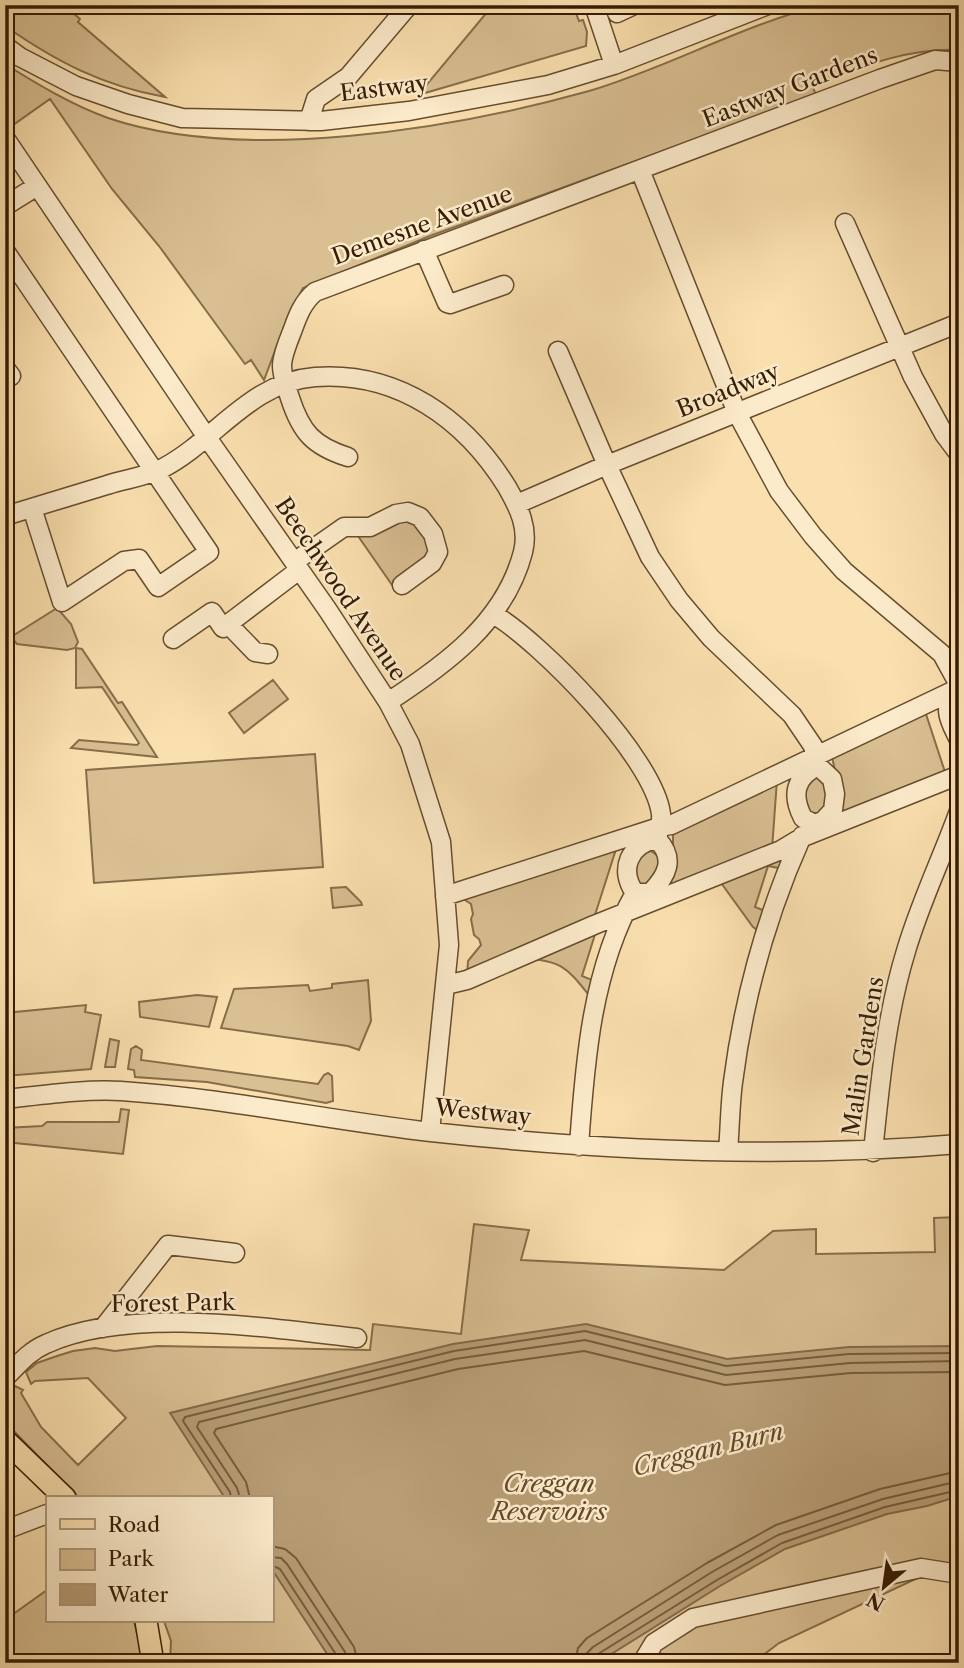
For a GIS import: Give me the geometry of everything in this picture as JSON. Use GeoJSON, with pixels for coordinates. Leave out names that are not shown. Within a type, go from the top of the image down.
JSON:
{"type":"FeatureCollection","features":[{"type":"Feature","properties":{"kind":"main road"},"geometry":{"type":"LineString","coordinates":[[7,1443],[63,1496]]}},
{"type":"Feature","properties":{"kind":"main road"},"geometry":{"type":"LineString","coordinates":[[146,1622],[153,1663]]}},
{"type":"Feature","properties":{"kind":"street"},"geometry":{"type":"LineString","coordinates":[[309,121],[316,99],[348,77],[409,5]]}},
{"type":"Feature","properties":{"kind":"street"},"geometry":{"type":"LineString","coordinates":[[594,5],[614,65]]}},
{"type":"Feature","properties":{"kind":"street"},"geometry":{"type":"LineString","coordinates":[[617,13],[634,5]]}},
{"type":"Feature","properties":{"kind":"street","name":"Eastway"},"geometry":{"type":"LineString","coordinates":[[5,46],[20,57],[76,86],[128,104],[182,118],[309,121],[410,111],[548,85],[614,65],[768,5]]}},
{"type":"Feature","properties":{"kind":"street","name":"Eastway Gardens"},"geometry":{"type":"LineString","coordinates":[[640,170],[935,60],[959,62]]}},
{"type":"Feature","properties":{"kind":"street","name":"Beechwood Avenue"},"geometry":{"type":"LineString","coordinates":[[5,138],[388,702],[410,744],[441,842],[449,945],[430,1132]]}},
{"type":"Feature","properties":{"kind":"street"},"geometry":{"type":"LineString","coordinates":[[640,170],[737,413],[779,491],[844,571],[942,654],[959,688]]}},
{"type":"Feature","properties":{"kind":"street","name":"Demesne Avenue"},"geometry":{"type":"LineString","coordinates":[[285,383],[282,365],[299,314],[307,299],[328,285],[640,170]]}},
{"type":"Feature","properties":{"kind":"street"},"geometry":{"type":"LineString","coordinates":[[5,206],[37,186]]}},
{"type":"Feature","properties":{"kind":"street"},"geometry":{"type":"LineString","coordinates":[[845,223],[913,377],[944,434],[959,454]]}},
{"type":"Feature","properties":{"kind":"street"},"geometry":{"type":"LineString","coordinates":[[424,250],[447,303],[504,285]]}},
{"type":"Feature","properties":{"kind":"street"},"geometry":{"type":"LineString","coordinates":[[5,251],[209,552],[158,587],[139,559],[124,561],[62,602],[32,508]]}},
{"type":"Feature","properties":{"kind":"street","name":"Broadway"},"geometry":{"type":"LineString","coordinates":[[517,504],[607,465],[959,324]]}},
{"type":"Feature","properties":{"kind":"street"},"geometry":{"type":"LineString","coordinates":[[446,985],[467,980],[781,850],[805,830],[823,821],[832,810],[834,802],[832,779],[817,761],[813,746],[792,715],[711,638],[679,600],[650,557],[558,351]]}},
{"type":"Feature","properties":{"kind":"street"},"geometry":{"type":"LineString","coordinates":[[5,516],[162,469],[261,393],[285,383],[313,377],[344,377],[384,385],[416,398],[455,423],[477,445],[500,476],[517,504],[524,523],[523,551],[516,571],[480,632],[459,652],[388,702]]}},
{"type":"Feature","properties":{"kind":"street"},"geometry":{"type":"LineString","coordinates":[[285,383],[297,418],[305,432],[325,450],[348,457]]}},
{"type":"Feature","properties":{"kind":"street"},"geometry":{"type":"LineString","coordinates":[[173,639],[212,612],[223,628],[344,527],[370,527],[396,514],[408,512],[420,517],[433,534],[438,552],[432,563],[402,585]]}},
{"type":"Feature","properties":{"kind":"street"},"geometry":{"type":"LineString","coordinates":[[493,614],[558,666],[614,730],[642,767],[655,792],[662,816],[658,833],[666,853],[666,874],[650,893],[635,892],[629,884],[626,872],[632,853],[644,841],[658,833],[671,825],[817,761],[959,688]]}},
{"type":"Feature","properties":{"kind":"street"},"geometry":{"type":"LineString","coordinates":[[229,624],[255,652],[268,654]]}},
{"type":"Feature","properties":{"kind":"street"},"geometry":{"type":"LineString","coordinates":[[959,688],[948,702],[947,713],[959,740]]}},
{"type":"Feature","properties":{"kind":"street"},"geometry":{"type":"LineString","coordinates":[[728,1151],[733,1082],[755,965],[787,870],[805,830],[797,800],[798,784],[817,761]]}},
{"type":"Feature","properties":{"kind":"street"},"geometry":{"type":"LineString","coordinates":[[805,830],[959,775]]}},
{"type":"Feature","properties":{"kind":"street","name":"Malin Gardens"},"geometry":{"type":"LineString","coordinates":[[873,1152],[890,1013],[919,909],[959,811]]}},
{"type":"Feature","properties":{"kind":"street"},"geometry":{"type":"LineString","coordinates":[[445,895],[658,833]]}},
{"type":"Feature","properties":{"kind":"street"},"geometry":{"type":"LineString","coordinates":[[579,1146],[584,1072],[603,966],[623,914],[635,892]]}},
{"type":"Feature","properties":{"kind":"street","name":"Westway"},"geometry":{"type":"LineString","coordinates":[[5,1099],[119,1091],[430,1132],[579,1146],[873,1152],[959,1144]]}},
{"type":"Feature","properties":{"kind":"street"},"geometry":{"type":"LineString","coordinates":[[103,1328],[169,1245],[234,1253]]}},
{"type":"Feature","properties":{"kind":"street","name":"Forest Park"},"geometry":{"type":"LineString","coordinates":[[5,1378],[26,1356],[46,1344],[103,1328],[157,1324],[233,1324],[357,1338]]}},
{"type":"Feature","properties":{"kind":"street"},"geometry":{"type":"LineString","coordinates":[[5,1530],[46,1514]]}},
{"type":"Feature","properties":{"kind":"street"},"geometry":{"type":"LineString","coordinates":[[642,1663],[654,1643],[693,1618],[920,1568],[959,1574]]}},
{"type":"Feature","properties":{"kind":"green space"},"geometry":{"type":"Polygon","coordinates":[[[5,5],[67,5],[80,19],[78,22],[165,97],[101,79],[43,51],[5,26],[5,5]]]}},
{"type":"Feature","properties":{"kind":"green space"},"geometry":{"type":"Polygon","coordinates":[[[493,5],[573,5],[587,32],[586,46],[418,95],[493,5]]]}},
{"type":"Feature","properties":{"kind":"green space"},"geometry":{"type":"Polygon","coordinates":[[[823,5],[959,5],[959,50],[902,55],[812,85],[816,95],[430,236],[303,288],[287,319],[264,380],[251,360],[245,364],[159,246],[112,189],[50,99],[13,125],[5,114],[5,64],[55,94],[95,113],[162,132],[221,139],[284,140],[413,128],[476,118],[589,91],[647,71],[764,23],[823,5]]]}},
{"type":"Feature","properties":{"kind":"green space"},"geometry":{"type":"Polygon","coordinates":[[[409,517],[432,544],[425,564],[392,585],[356,533],[409,517]]]}},
{"type":"Feature","properties":{"kind":"green space"},"geometry":{"type":"Polygon","coordinates":[[[57,608],[71,624],[78,642],[75,648],[67,650],[17,644],[11,637],[57,608]]]}},
{"type":"Feature","properties":{"kind":"green space"},"geometry":{"type":"Polygon","coordinates":[[[76,648],[82,649],[118,703],[122,702],[157,757],[71,748],[79,740],[139,743],[102,687],[76,688],[76,648]]]}},
{"type":"Feature","properties":{"kind":"green space"},"geometry":{"type":"Polygon","coordinates":[[[273,680],[288,699],[244,733],[229,713],[273,680]]]}},
{"type":"Feature","properties":{"kind":"green space"},"geometry":{"type":"Polygon","coordinates":[[[924,708],[945,772],[842,818],[841,796],[831,753],[924,708]]]}},
{"type":"Feature","properties":{"kind":"green space"},"geometry":{"type":"Polygon","coordinates":[[[315,754],[323,867],[94,883],[86,770],[315,754]]]}},
{"type":"Feature","properties":{"kind":"green space"},"geometry":{"type":"Polygon","coordinates":[[[812,777],[824,781],[829,801],[817,816],[808,812],[804,790],[812,777]]]}},
{"type":"Feature","properties":{"kind":"green space"},"geometry":{"type":"Polygon","coordinates":[[[777,780],[772,849],[669,888],[673,872],[673,827],[777,780]]]}},
{"type":"Feature","properties":{"kind":"green space"},"geometry":{"type":"Polygon","coordinates":[[[618,843],[594,918],[467,977],[468,961],[481,945],[474,935],[471,904],[465,900],[464,894],[618,843]]]}},
{"type":"Feature","properties":{"kind":"green space"},"geometry":{"type":"Polygon","coordinates":[[[643,851],[651,851],[658,856],[660,867],[649,888],[637,887],[633,865],[643,851]]]}},
{"type":"Feature","properties":{"kind":"green space"},"geometry":{"type":"Polygon","coordinates":[[[783,858],[779,868],[768,866],[755,907],[765,911],[759,931],[753,927],[719,880],[783,858]]]}},
{"type":"Feature","properties":{"kind":"green space"},"geometry":{"type":"Polygon","coordinates":[[[346,887],[362,905],[333,908],[331,888],[346,887]]]}},
{"type":"Feature","properties":{"kind":"green space"},"geometry":{"type":"Polygon","coordinates":[[[597,928],[582,976],[592,980],[588,994],[568,971],[554,963],[524,958],[597,928]]]}},
{"type":"Feature","properties":{"kind":"green space"},"geometry":{"type":"Polygon","coordinates":[[[368,980],[371,1021],[359,1050],[348,1046],[221,1028],[234,989],[308,985],[310,991],[332,988],[332,984],[368,980]]]}},
{"type":"Feature","properties":{"kind":"green space"},"geometry":{"type":"Polygon","coordinates":[[[197,995],[217,997],[209,1027],[140,1017],[139,1002],[197,995]]]}},
{"type":"Feature","properties":{"kind":"green space"},"geometry":{"type":"Polygon","coordinates":[[[86,1005],[85,1012],[101,1015],[91,1069],[5,1076],[5,1013],[86,1005]]]}},
{"type":"Feature","properties":{"kind":"green space"},"geometry":{"type":"Polygon","coordinates":[[[110,1039],[119,1041],[115,1067],[105,1067],[110,1039]]]}},
{"type":"Feature","properties":{"kind":"green space"},"geometry":{"type":"Polygon","coordinates":[[[136,1046],[142,1050],[141,1060],[318,1084],[328,1073],[332,1076],[333,1101],[326,1103],[207,1082],[135,1077],[134,1070],[128,1069],[131,1049],[136,1046]]]}},
{"type":"Feature","properties":{"kind":"green space"},"geometry":{"type":"Polygon","coordinates":[[[121,1109],[129,1110],[123,1154],[5,1142],[5,1128],[42,1126],[47,1122],[119,1122],[121,1109]]]}},
{"type":"Feature","properties":{"kind":"green space","name":"Creggan Reservoirs"},"geometry":{"type":"Polygon","coordinates":[[[959,1217],[959,1580],[926,1574],[779,1643],[753,1663],[170,1663],[171,1641],[164,1622],[273,1622],[273,1496],[77,1496],[5,1422],[5,1396],[15,1386],[23,1390],[21,1393],[41,1427],[78,1465],[126,1418],[88,1378],[35,1381],[31,1384],[26,1372],[37,1363],[73,1351],[95,1348],[115,1351],[157,1346],[370,1350],[373,1324],[461,1334],[474,1224],[529,1230],[521,1260],[724,1270],[773,1231],[816,1229],[816,1254],[935,1252],[934,1218],[959,1217]]]}},
{"type":"Feature","properties":{"kind":"green space"},"geometry":{"type":"Polygon","coordinates":[[[46,1591],[46,1622],[134,1622],[141,1663],[5,1663],[5,1620],[46,1591]]]}},
{"type":"Feature","properties":{"kind":"water","name":"Creggan Reservoirs"},"geometry":{"type":"Polygon","coordinates":[[[586,1324],[727,1359],[849,1347],[959,1346],[959,1496],[887,1514],[785,1549],[597,1663],[333,1663],[273,1571],[273,1496],[224,1496],[170,1413],[453,1344],[586,1324]]]}},
{"type":"Feature","properties":{"kind":"water label","name":"Creggan Burn"},"geometry":{"type":"Point","coordinates":[708,1449]}}]}
